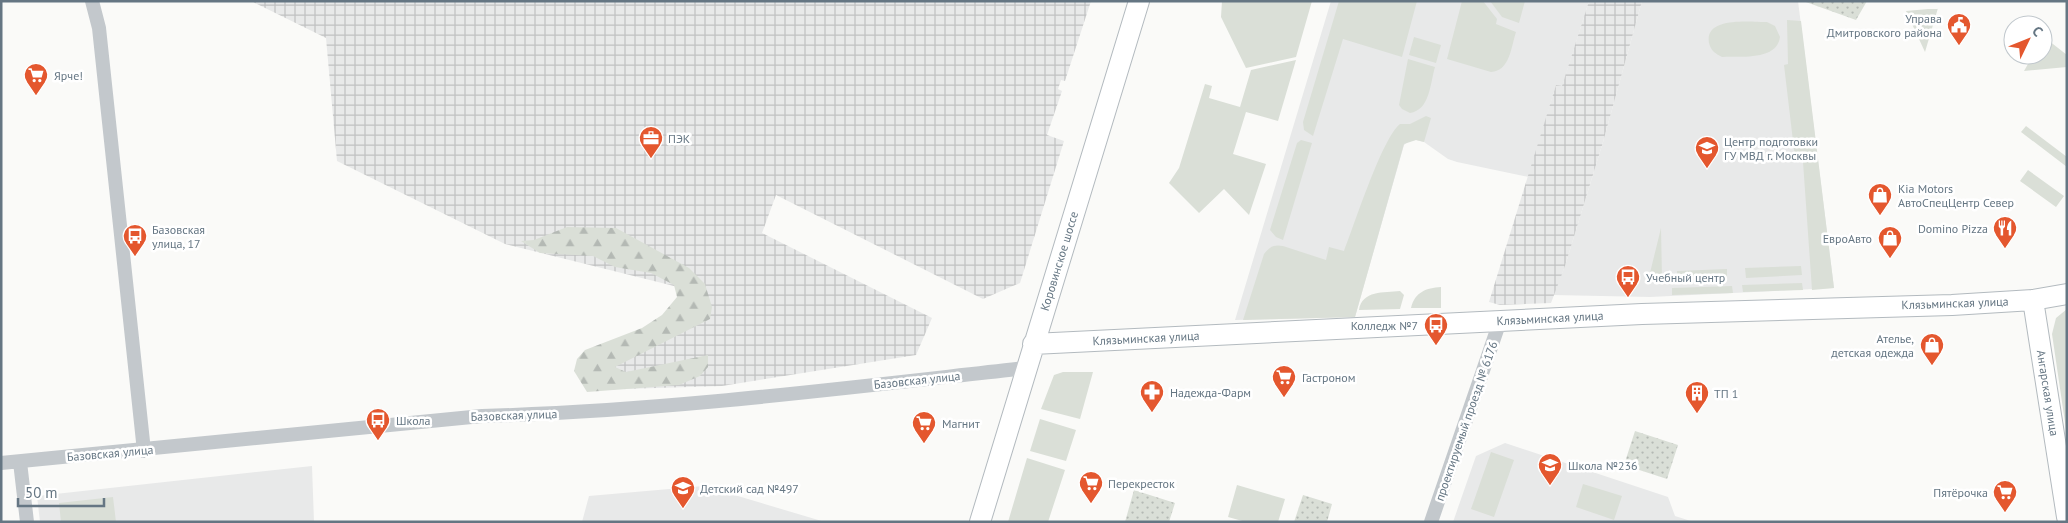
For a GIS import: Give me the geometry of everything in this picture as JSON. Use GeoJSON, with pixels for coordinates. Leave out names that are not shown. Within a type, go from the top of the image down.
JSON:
{"type":"FeatureCollection","features":[{"type":"Feature","properties":{"kind":"street"},"geometry":{"type":"LineString","coordinates":[[92,1],[98,28],[144,451]]}},
{"type":"Feature","properties":{"kind":"street","name":"Коровинское шоссе"},"geometry":{"type":"LineString","coordinates":[[980,522],[1139,1]]}},
{"type":"Feature","properties":{"kind":"street","name":"Клязьминская улица"},"geometry":{"type":"LineString","coordinates":[[1033,344],[1500,321],[2033,300],[2067,294]]}},
{"type":"Feature","properties":{"kind":"street","name":"Ангарская улица"},"geometry":{"type":"LineString","coordinates":[[2033,300],[2067,516]]}},
{"type":"Feature","properties":{"kind":"street","name":"проектируемый проезд № 6176"},"geometry":{"type":"LineString","coordinates":[[1432,522],[1500,321]]}},
{"type":"Feature","properties":{"kind":"street","name":"Базовская улица"},"geometry":{"type":"LineString","coordinates":[[1,463],[144,451],[482,416],[554,414],[709,403],[1026,368]]}},
{"type":"Feature","properties":{"kind":"street"},"geometry":{"type":"LineString","coordinates":[[20,462],[27,522]]}},
{"type":"Feature","properties":{"kind":"shaded area"},"geometry":{"type":"Polygon","coordinates":[[[251,1],[1091,1],[1065,81],[1061,80],[1058,89],[1062,91],[1047,135],[1064,141],[1020,283],[983,299],[776,195],[762,233],[932,318],[916,355],[722,386],[591,390],[589,376],[691,325],[686,289],[505,244],[337,161],[326,38],[251,1]]]}},
{"type":"Feature","properties":{"kind":"shaded area"},"geometry":{"type":"Polygon","coordinates":[[[1331,1],[1589,1],[1562,87],[1556,85],[1529,177],[1457,162],[1448,159],[1424,142],[1409,141],[1404,145],[1355,317],[1235,320],[1331,1]]]}},
{"type":"Feature","properties":{"kind":"shaded area"},"geometry":{"type":"Polygon","coordinates":[[[1589,1],[1642,1],[1603,142],[1565,266],[1551,303],[1500,305],[1489,302],[1556,85],[1562,86],[1589,1]]]}},
{"type":"Feature","properties":{"kind":"shaded area","name":"Центр подготовки ГУ МВД г. Москвы"},"geometry":{"type":"Polygon","coordinates":[[[1642,1],[1798,1],[1834,288],[1650,297],[1553,295],[1565,266],[1603,142],[1642,1]]]}},
{"type":"Feature","properties":{"kind":"shaded area","name":"Школа №236"},"geometry":{"type":"Polygon","coordinates":[[[1505,443],[1668,497],[1675,516],[1694,522],[1453,522],[1476,456],[1505,443]]]}},
{"type":"Feature","properties":{"kind":"shaded area"},"geometry":{"type":"Polygon","coordinates":[[[312,466],[314,522],[40,522],[37,496],[312,466]]]}},
{"type":"Feature","properties":{"kind":"shaded area","name":"Детский сад №497"},"geometry":{"type":"Polygon","coordinates":[[[704,486],[825,522],[582,522],[589,496],[704,486]]]}},
{"type":"Feature","properties":{"kind":"green space"},"geometry":{"type":"Polygon","coordinates":[[[1222,1],[1312,1],[1296,57],[1246,68],[1221,17],[1222,1]]]}},
{"type":"Feature","properties":{"kind":"green space"},"geometry":{"type":"Polygon","coordinates":[[[1339,1],[1417,1],[1402,57],[1343,39],[1313,136],[1304,130],[1303,122],[1339,1]]]}},
{"type":"Feature","properties":{"kind":"green space"},"geometry":{"type":"Polygon","coordinates":[[[1462,1],[1483,1],[1497,19],[1496,24],[1516,32],[1509,57],[1506,63],[1497,71],[1491,72],[1447,59],[1462,1]]]}},
{"type":"Feature","properties":{"kind":"green space"},"geometry":{"type":"Polygon","coordinates":[[[1490,1],[1525,1],[1519,23],[1502,17],[1490,1]]]}},
{"type":"Feature","properties":{"kind":"green space"},"geometry":{"type":"Polygon","coordinates":[[[1803,1],[1867,1],[1856,20],[1803,1]]]}},
{"type":"Feature","properties":{"kind":"green space"},"geometry":{"type":"Polygon","coordinates":[[[1938,8],[1925,52],[1906,11],[1938,8]]]}},
{"type":"Feature","properties":{"kind":"green space"},"geometry":{"type":"Polygon","coordinates":[[[1787,20],[1801,21],[1834,288],[1812,290],[1803,162],[1795,158],[1784,65],[1788,64],[1787,20]]]}},
{"type":"Feature","properties":{"kind":"green space"},"geometry":{"type":"Polygon","coordinates":[[[1730,22],[1767,22],[1775,26],[1780,37],[1777,45],[1765,54],[1747,57],[1722,57],[1714,52],[1710,46],[1709,34],[1721,24],[1730,22]]]}},
{"type":"Feature","properties":{"kind":"green space"},"geometry":{"type":"Polygon","coordinates":[[[1414,37],[1441,45],[1436,63],[1409,55],[1414,37]]]}},
{"type":"Feature","properties":{"kind":"green space"},"geometry":{"type":"Polygon","coordinates":[[[2053,44],[2067,55],[2067,67],[2024,71],[2027,65],[2053,65],[2053,44]]]}},
{"type":"Feature","properties":{"kind":"green space"},"geometry":{"type":"Polygon","coordinates":[[[1408,59],[1435,67],[1425,102],[1417,111],[1410,113],[1399,105],[1408,59]]]}},
{"type":"Feature","properties":{"kind":"green space"},"geometry":{"type":"Polygon","coordinates":[[[1296,60],[1278,121],[1246,112],[1233,154],[1266,164],[1249,215],[1224,189],[1199,213],[1169,183],[1179,168],[1205,84],[1212,86],[1209,98],[1240,107],[1251,70],[1296,60]]]}},
{"type":"Feature","properties":{"kind":"green space"},"geometry":{"type":"Polygon","coordinates":[[[1426,116],[1431,118],[1424,142],[1416,140],[1404,144],[1355,317],[1243,320],[1264,254],[1270,248],[1277,245],[1283,246],[1326,260],[1329,247],[1344,251],[1377,164],[1393,132],[1400,124],[1410,124],[1426,116]]]}},
{"type":"Feature","properties":{"kind":"green space"},"geometry":{"type":"Polygon","coordinates":[[[2026,126],[2067,157],[2067,167],[2021,132],[2026,126]]]}},
{"type":"Feature","properties":{"kind":"green space"},"geometry":{"type":"Polygon","coordinates":[[[1301,140],[1312,143],[1283,240],[1276,237],[1270,230],[1297,143],[1301,140]]]}},
{"type":"Feature","properties":{"kind":"green space"},"geometry":{"type":"Polygon","coordinates":[[[2028,170],[2064,196],[2056,207],[2020,181],[2028,170]]]}},
{"type":"Feature","properties":{"kind":"green space"},"geometry":{"type":"Polygon","coordinates":[[[567,227],[616,228],[689,268],[705,284],[712,307],[710,319],[615,367],[626,372],[708,355],[708,367],[700,376],[679,385],[587,392],[574,371],[577,359],[585,350],[642,328],[662,315],[677,297],[674,285],[651,273],[615,267],[593,256],[540,253],[521,241],[534,240],[567,227]]]}},
{"type":"Feature","properties":{"kind":"green space"},"geometry":{"type":"Polygon","coordinates":[[[1661,228],[1662,278],[1649,277],[1661,228]]]}},
{"type":"Feature","properties":{"kind":"green space"},"geometry":{"type":"Polygon","coordinates":[[[1801,266],[1802,275],[1746,278],[1745,268],[1801,266]]]}},
{"type":"Feature","properties":{"kind":"green space"},"geometry":{"type":"Polygon","coordinates":[[[1727,269],[1727,279],[1677,281],[1677,271],[1727,269]]]}},
{"type":"Feature","properties":{"kind":"green space"},"geometry":{"type":"Polygon","coordinates":[[[1802,283],[1803,290],[1743,292],[1742,285],[1802,283]]]}},
{"type":"Feature","properties":{"kind":"green space"},"geometry":{"type":"Polygon","coordinates":[[[1732,286],[1733,293],[1672,295],[1672,288],[1732,286]]]}},
{"type":"Feature","properties":{"kind":"green space"},"geometry":{"type":"Polygon","coordinates":[[[1441,287],[1441,308],[1411,308],[1415,298],[1422,292],[1431,288],[1441,287]]]}},
{"type":"Feature","properties":{"kind":"green space"},"geometry":{"type":"Polygon","coordinates":[[[1400,291],[1404,295],[1400,309],[1359,310],[1364,299],[1369,296],[1400,291]]]}},
{"type":"Feature","properties":{"kind":"green space"},"geometry":{"type":"Polygon","coordinates":[[[2067,309],[2067,436],[2052,334],[2056,318],[2067,309]]]}},
{"type":"Feature","properties":{"kind":"green space"},"geometry":{"type":"Polygon","coordinates":[[[1063,372],[1093,372],[1080,419],[1041,409],[1054,375],[1063,372]]]}},
{"type":"Feature","properties":{"kind":"green space"},"geometry":{"type":"Polygon","coordinates":[[[1040,419],[1076,430],[1066,461],[1030,451],[1040,419]]]}},
{"type":"Feature","properties":{"kind":"green space"},"geometry":{"type":"Polygon","coordinates":[[[1635,431],[1678,445],[1667,479],[1624,465],[1635,431]]]}},
{"type":"Feature","properties":{"kind":"green space"},"geometry":{"type":"Polygon","coordinates":[[[1491,452],[1514,460],[1494,517],[1471,509],[1491,452]]]}},
{"type":"Feature","properties":{"kind":"green space"},"geometry":{"type":"Polygon","coordinates":[[[1027,458],[1065,470],[1048,522],[1008,522],[1027,458]]]}},
{"type":"Feature","properties":{"kind":"green space"},"geometry":{"type":"Polygon","coordinates":[[[1583,484],[1622,496],[1614,520],[1576,507],[1583,484]]]}},
{"type":"Feature","properties":{"kind":"green space"},"geometry":{"type":"Polygon","coordinates":[[[1237,485],[1285,499],[1278,522],[1246,522],[1228,517],[1237,485]]]}},
{"type":"Feature","properties":{"kind":"green space"},"geometry":{"type":"Polygon","coordinates":[[[1134,490],[1175,503],[1169,522],[1125,522],[1134,490]]]}},
{"type":"Feature","properties":{"kind":"green space"},"geometry":{"type":"Polygon","coordinates":[[[1303,495],[1332,504],[1327,522],[1294,522],[1303,495]]]}},
{"type":"Feature","properties":{"kind":"green space"},"geometry":{"type":"Polygon","coordinates":[[[113,497],[116,522],[61,522],[59,503],[113,497]]]}},
{"type":"Feature","properties":{"kind":"place","name":"Управа Дмитровского района"},"geometry":{"type":"Point","coordinates":[1959,46]}},
{"type":"Feature","properties":{"kind":"place","name":"Ярче!"},"geometry":{"type":"Point","coordinates":[36,96]}},
{"type":"Feature","properties":{"kind":"place","name":"ПЭК"},"geometry":{"type":"Point","coordinates":[651,159]}},
{"type":"Feature","properties":{"kind":"place","name":"Центр подготовки ГУ МВД г. Москвы"},"geometry":{"type":"Point","coordinates":[1707,169]}},
{"type":"Feature","properties":{"kind":"place","name":"Kia Motors АвтоСпецЦентр Север"},"geometry":{"type":"Point","coordinates":[1880,216]}},
{"type":"Feature","properties":{"kind":"place","name":"Domino Pizza"},"geometry":{"type":"Point","coordinates":[2005,249]}},
{"type":"Feature","properties":{"kind":"place","name":"Базовская улица, 17"},"geometry":{"type":"Point","coordinates":[135,257]}},
{"type":"Feature","properties":{"kind":"place","name":"ЕвроАвто"},"geometry":{"type":"Point","coordinates":[1890,259]}},
{"type":"Feature","properties":{"kind":"place","name":"Учебный центр"},"geometry":{"type":"Point","coordinates":[1628,298]}},
{"type":"Feature","properties":{"kind":"place","name":"Колледж №7"},"geometry":{"type":"Point","coordinates":[1436,346]}},
{"type":"Feature","properties":{"kind":"place","name":"Ателье, детская одежда"},"geometry":{"type":"Point","coordinates":[1932,366]}},
{"type":"Feature","properties":{"kind":"place","name":"Гастроном"},"geometry":{"type":"Point","coordinates":[1284,398]}},
{"type":"Feature","properties":{"kind":"place","name":"Надежда-Фарм"},"geometry":{"type":"Point","coordinates":[1152,413]}},
{"type":"Feature","properties":{"kind":"place","name":"ТП 1"},"geometry":{"type":"Point","coordinates":[1697,414]}},
{"type":"Feature","properties":{"kind":"place","name":"Школа"},"geometry":{"type":"Point","coordinates":[378,441]}},
{"type":"Feature","properties":{"kind":"place","name":"Магнит"},"geometry":{"type":"Point","coordinates":[924,444]}},
{"type":"Feature","properties":{"kind":"place","name":"Школа №236"},"geometry":{"type":"Point","coordinates":[1550,486]}},
{"type":"Feature","properties":{"kind":"place","name":"Перекресток"},"geometry":{"type":"Point","coordinates":[1091,504]}},
{"type":"Feature","properties":{"kind":"place","name":"Детский сад №497"},"geometry":{"type":"Point","coordinates":[683,509]}},
{"type":"Feature","properties":{"kind":"place","name":"Пятёрочка"},"geometry":{"type":"Point","coordinates":[2005,513]}}]}
